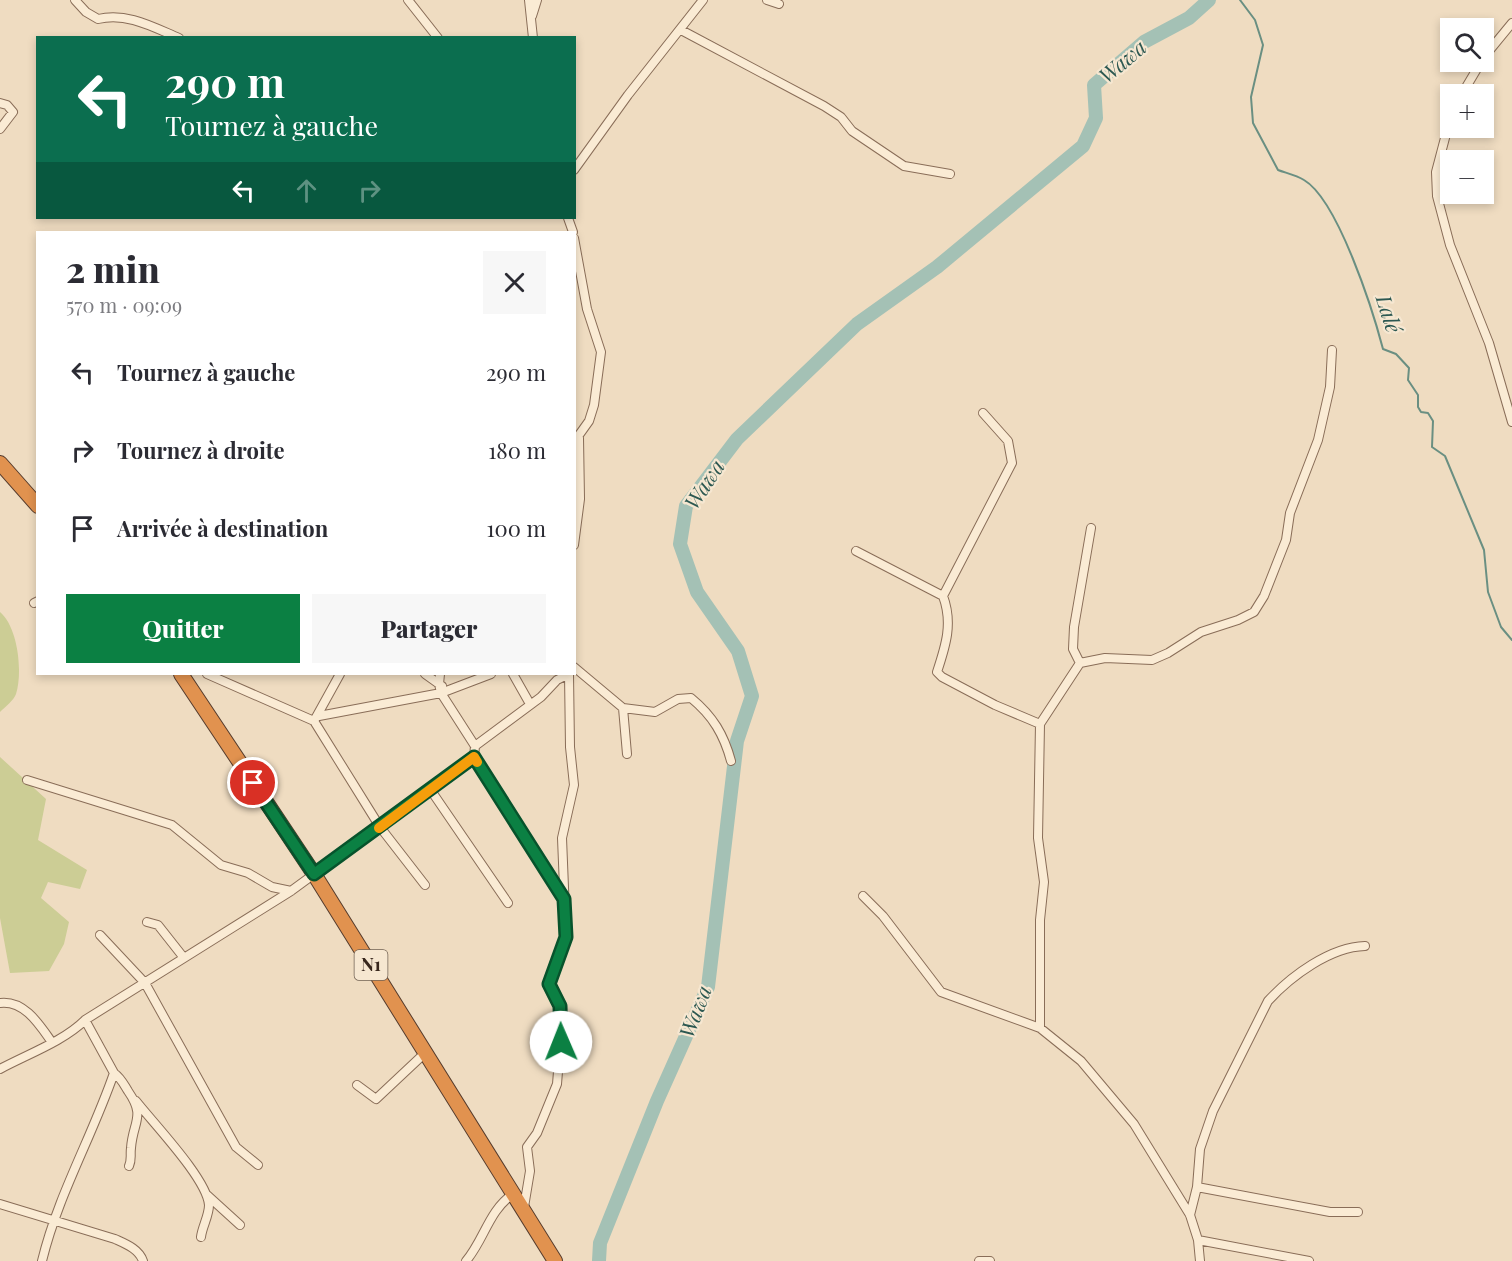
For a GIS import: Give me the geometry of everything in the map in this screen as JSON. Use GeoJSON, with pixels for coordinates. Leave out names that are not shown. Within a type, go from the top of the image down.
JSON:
{"type":"FeatureCollection","features":[{"type":"Feature","properties":{"kind":"highway"},"geometry":{"type":"LineString","coordinates":[[0,463],[5,476],[36,504]]}},
{"type":"Feature","properties":{"kind":"highway","name":"N1"},"geometry":{"type":"LineString","coordinates":[[182,675],[314,874],[555,1261]]}},
{"type":"Feature","properties":{"kind":"street"},"geometry":{"type":"LineString","coordinates":[[75,0],[86,12],[98,19],[113,16],[133,19],[174,36]]}},
{"type":"Feature","properties":{"kind":"street"},"geometry":{"type":"LineString","coordinates":[[408,0],[436,36]]}},
{"type":"Feature","properties":{"kind":"street"},"geometry":{"type":"LineString","coordinates":[[529,0],[533,36]]}},
{"type":"Feature","properties":{"kind":"street"},"geometry":{"type":"LineString","coordinates":[[531,21],[537,0]]}},
{"type":"Feature","properties":{"kind":"street"},"geometry":{"type":"LineString","coordinates":[[576,167],[628,95],[703,0]]}},
{"type":"Feature","properties":{"kind":"street"},"geometry":{"type":"LineString","coordinates":[[767,0],[779,4]]}},
{"type":"Feature","properties":{"kind":"street"},"geometry":{"type":"LineString","coordinates":[[1494,45],[1512,23]]}},
{"type":"Feature","properties":{"kind":"street"},"geometry":{"type":"LineString","coordinates":[[681,30],[824,106],[841,117],[852,131],[904,166],[950,174]]}},
{"type":"Feature","properties":{"kind":"street"},"geometry":{"type":"LineString","coordinates":[[0,103],[7,105],[13,112],[0,129]]}},
{"type":"Feature","properties":{"kind":"street"},"geometry":{"type":"LineString","coordinates":[[1445,138],[1436,172],[1437,196],[1450,245],[1489,343],[1512,422]]}},
{"type":"Feature","properties":{"kind":"street"},"geometry":{"type":"LineString","coordinates":[[576,249],[587,309],[601,352],[594,405],[577,440],[580,499],[576,526]]}},
{"type":"Feature","properties":{"kind":"street"},"geometry":{"type":"LineString","coordinates":[[1040,1028],[1040,920],[1044,882],[1038,838],[1040,724],[1080,663],[1105,658],[1152,660],[1168,653],[1201,632],[1238,620],[1254,612],[1286,540],[1290,513],[1318,440],[1330,387],[1332,350]]}},
{"type":"Feature","properties":{"kind":"street"},"geometry":{"type":"LineString","coordinates":[[983,413],[1008,441],[1012,463],[943,596],[950,623],[947,643],[938,672],[942,678],[995,705],[1040,724]]}},
{"type":"Feature","properties":{"kind":"street"},"geometry":{"type":"LineString","coordinates":[[1080,663],[1073,649],[1074,627],[1091,528]]}},
{"type":"Feature","properties":{"kind":"street"},"geometry":{"type":"LineString","coordinates":[[856,551],[943,596]]}},
{"type":"Feature","properties":{"kind":"street"},"geometry":{"type":"LineString","coordinates":[[576,669],[623,708],[655,712],[678,699],[691,698],[702,707],[723,734],[730,761]]}},
{"type":"Feature","properties":{"kind":"street"},"geometry":{"type":"LineString","coordinates":[[210,675],[317,718],[444,692],[488,675]]}},
{"type":"Feature","properties":{"kind":"street"},"geometry":{"type":"LineString","coordinates":[[317,718],[339,675]]}},
{"type":"Feature","properties":{"kind":"street"},"geometry":{"type":"LineString","coordinates":[[426,675],[439,684],[444,692],[475,746],[474,757],[564,899]]}},
{"type":"Feature","properties":{"kind":"street"},"geometry":{"type":"LineString","coordinates":[[439,684],[440,675]]}},
{"type":"Feature","properties":{"kind":"street"},"geometry":{"type":"LineString","coordinates":[[514,675],[530,704]]}},
{"type":"Feature","properties":{"kind":"street"},"geometry":{"type":"LineString","coordinates":[[475,746],[542,697],[557,680],[567,675]]}},
{"type":"Feature","properties":{"kind":"street"},"geometry":{"type":"LineString","coordinates":[[523,1209],[530,1171],[527,1147],[537,1133],[557,1084],[562,1022],[560,1006],[549,984],[566,937],[562,838],[574,785],[570,747],[569,675]]}},
{"type":"Feature","properties":{"kind":"street"},"geometry":{"type":"LineString","coordinates":[[623,708],[627,754]]}},
{"type":"Feature","properties":{"kind":"street"},"geometry":{"type":"LineString","coordinates":[[317,718],[380,827],[425,885]]}},
{"type":"Feature","properties":{"kind":"street"},"geometry":{"type":"LineString","coordinates":[[0,1069],[51,1041],[71,1034],[85,1020],[291,891],[474,757]]}},
{"type":"Feature","properties":{"kind":"street"},"geometry":{"type":"LineString","coordinates":[[27,780],[172,825],[221,865],[248,873],[272,887],[291,891]]}},
{"type":"Feature","properties":{"kind":"street"},"geometry":{"type":"LineString","coordinates":[[430,789],[508,903]]}},
{"type":"Feature","properties":{"kind":"street"},"geometry":{"type":"LineString","coordinates":[[863,896],[883,916],[941,992],[1040,1028],[1081,1061],[1134,1124],[1190,1215],[1198,1240],[1200,1261]]}},
{"type":"Feature","properties":{"kind":"street"},"geometry":{"type":"LineString","coordinates":[[147,922],[158,925],[184,958]]}},
{"type":"Feature","properties":{"kind":"street"},"geometry":{"type":"LineString","coordinates":[[100,934],[145,983],[236,1147],[258,1165]]}},
{"type":"Feature","properties":{"kind":"street"},"geometry":{"type":"LineString","coordinates":[[1190,1215],[1197,1187],[1200,1149],[1213,1111],[1268,1001],[1278,990],[1327,956],[1349,946],[1365,946]]}},
{"type":"Feature","properties":{"kind":"street"},"geometry":{"type":"LineString","coordinates":[[0,1003],[8,1002],[23,1009],[35,1019],[51,1041]]}},
{"type":"Feature","properties":{"kind":"street"},"geometry":{"type":"LineString","coordinates":[[85,1020],[114,1073],[122,1079],[136,1101],[197,1178],[207,1195],[240,1225]]}},
{"type":"Feature","properties":{"kind":"street"},"geometry":{"type":"LineString","coordinates":[[357,1085],[376,1100],[425,1053]]}},
{"type":"Feature","properties":{"kind":"street"},"geometry":{"type":"LineString","coordinates":[[42,1261],[53,1221],[103,1105],[114,1073]]}},
{"type":"Feature","properties":{"kind":"street"},"geometry":{"type":"LineString","coordinates":[[129,1166],[139,1114],[136,1101]]}},
{"type":"Feature","properties":{"kind":"street"},"geometry":{"type":"LineString","coordinates":[[1197,1187],[1330,1212],[1358,1212]]}},
{"type":"Feature","properties":{"kind":"street"},"geometry":{"type":"LineString","coordinates":[[466,1261],[478,1246],[492,1216],[513,1194]]}},
{"type":"Feature","properties":{"kind":"street"},"geometry":{"type":"LineString","coordinates":[[201,1238],[209,1209],[207,1195]]}},
{"type":"Feature","properties":{"kind":"street"},"geometry":{"type":"LineString","coordinates":[[0,1204],[122,1242],[141,1254],[143,1261]]}},
{"type":"Feature","properties":{"kind":"street"},"geometry":{"type":"LineString","coordinates":[[1198,1240],[1309,1261]]}},
{"type":"Feature","properties":{"kind":"street"},"geometry":{"type":"LineString","coordinates":[[979,1261],[990,1261]]}},
{"type":"Feature","properties":{"kind":"green space"},"geometry":{"type":"Polygon","coordinates":[[[0,612],[11,628],[15,639],[19,674],[15,696],[0,712],[0,612]]]}},
{"type":"Feature","properties":{"kind":"green space"},"geometry":{"type":"Polygon","coordinates":[[[0,757],[46,799],[38,840],[87,870],[80,889],[48,882],[41,898],[69,922],[64,944],[49,971],[10,973],[0,918],[0,757]]]}},
{"type":"Feature","properties":{"kind":"waterway","name":"Wawa"},"geometry":{"type":"LineString","coordinates":[[599,1261],[600,1243],[657,1101],[708,987],[737,741],[752,696],[738,651],[697,592],[680,544],[686,506],[737,439],[857,324],[937,267],[1083,146],[1096,118],[1094,85],[1144,42],[1189,18],[1209,0]]}},
{"type":"Feature","properties":{"kind":"waterway","name":"Lalé"},"geometry":{"type":"LineString","coordinates":[[1240,0],[1255,20],[1263,45],[1251,97],[1253,123],[1278,170],[1301,178],[1317,191],[1341,232],[1363,284],[1383,349],[1396,354],[1409,368],[1408,380],[1418,395],[1418,407],[1421,412],[1428,413],[1433,421],[1432,447],[1445,456],[1484,550],[1488,592],[1501,627],[1512,640]]}},
{"type":"Feature","properties":{"kind":"slow traffic"},"geometry":{"type":"LineString","coordinates":[[379,828],[474,757],[477,762]]}},
{"type":"Feature","properties":{"kind":"route"},"geometry":{"type":"LineString","coordinates":[[253,783],[314,874],[474,757],[564,899],[566,937],[549,984],[560,1006],[561,1042]]}}]}
